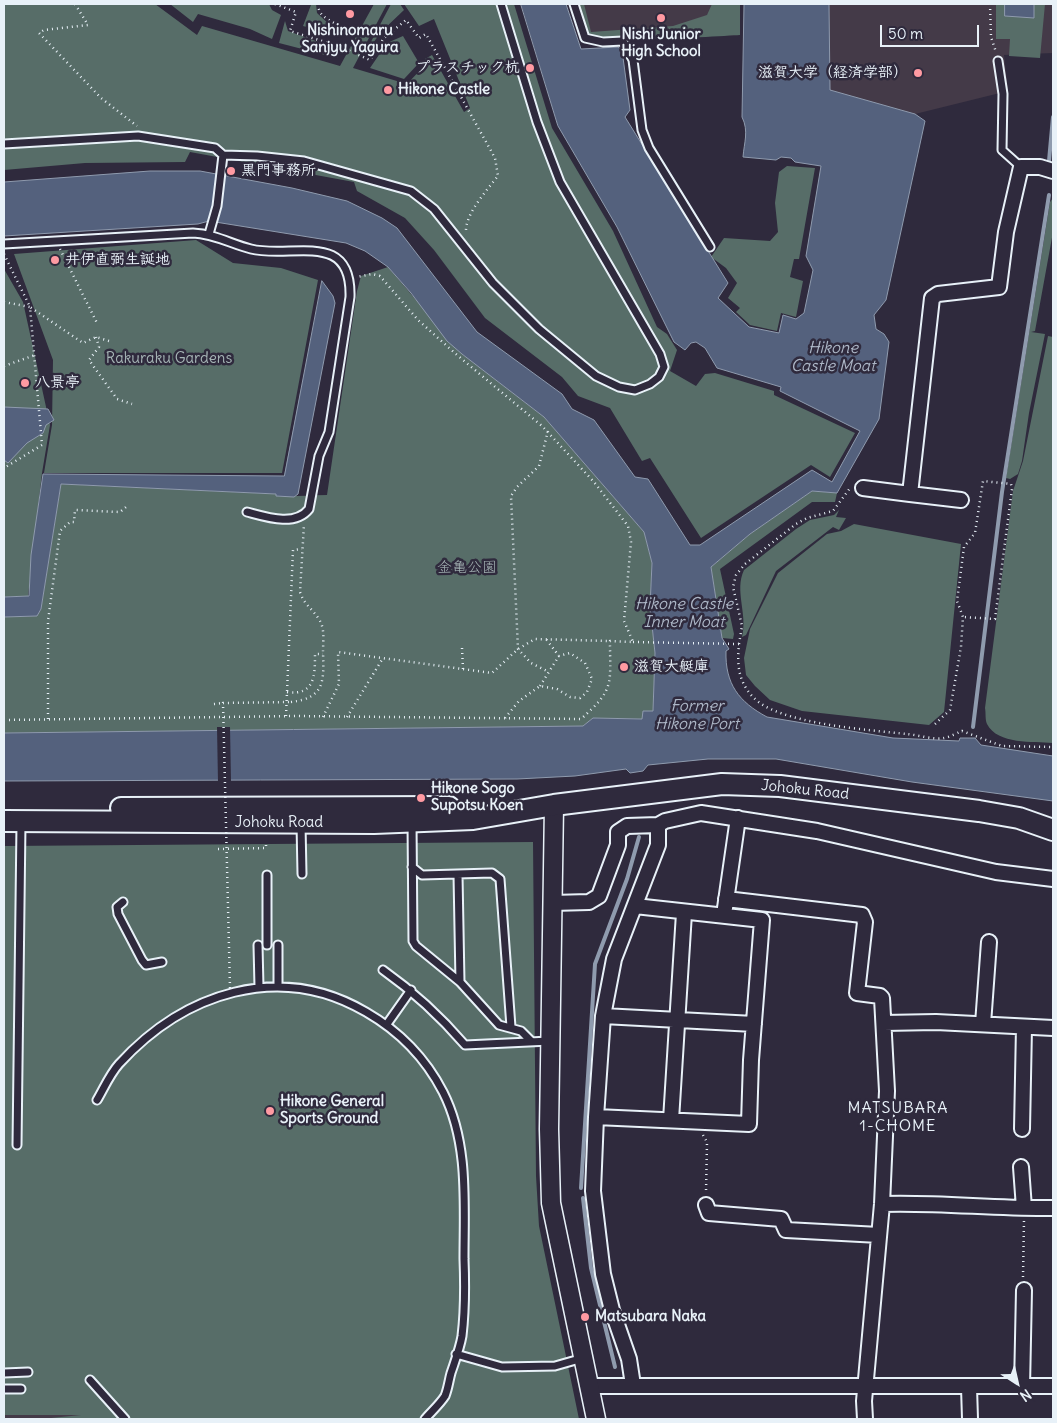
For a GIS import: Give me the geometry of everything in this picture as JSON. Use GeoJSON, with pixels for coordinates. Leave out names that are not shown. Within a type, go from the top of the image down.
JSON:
{"type":"FeatureCollection","features":[{"type":"Feature","properties":{"kind":"main road","name":"Johoku Road"},"geometry":{"type":"LineString","coordinates":[[12,821],[301,823],[412,822],[474,819],[554,805],[722,784],[780,786],[979,811],[1018,818],[1053,830]]}},
{"type":"Feature","properties":{"kind":"main road","name":"Johoku Road"},"geometry":{"type":"LineString","coordinates":[[4,808],[384,808],[554,805]]}},
{"type":"Feature","properties":{"kind":"street"},"geometry":{"type":"LineString","coordinates":[[910,494],[932,298],[938,294],[966,294],[1003,288],[1006,232],[1021,167],[1040,167],[1053,171]]}},
{"type":"Feature","properties":{"kind":"street"},"geometry":{"type":"LineString","coordinates":[[858,485],[910,494],[955,498]]}},
{"type":"Feature","properties":{"kind":"street"},"geometry":{"type":"LineString","coordinates":[[554,805],[551,1203],[596,1419]]}},
{"type":"Feature","properties":{"kind":"street"},"geometry":{"type":"LineString","coordinates":[[552,903],[589,902],[599,896],[618,844],[618,832],[627,826],[658,825],[665,820],[701,813],[884,845],[996,872],[1053,878]]}},
{"type":"Feature","properties":{"kind":"street"},"geometry":{"type":"LineString","coordinates":[[724,916],[738,818]]}},
{"type":"Feature","properties":{"kind":"street"},"geometry":{"type":"LineString","coordinates":[[634,1385],[603,1274],[593,1191],[596,1117],[603,1016],[614,960],[658,845],[658,825]]}},
{"type":"Feature","properties":{"kind":"street"},"geometry":{"type":"LineString","coordinates":[[726,899],[862,915],[865,922],[858,993],[880,996],[884,1024],[887,1091],[882,1204],[865,1419]]}},
{"type":"Feature","properties":{"kind":"street"},"geometry":{"type":"LineString","coordinates":[[596,1117],[749,1124],[762,920],[684,913],[635,906]]}},
{"type":"Feature","properties":{"kind":"street"},"geometry":{"type":"LineString","coordinates":[[671,1120],[684,913]]}},
{"type":"Feature","properties":{"kind":"street"},"geometry":{"type":"LineString","coordinates":[[983,1024],[989,942]]}},
{"type":"Feature","properties":{"kind":"street"},"geometry":{"type":"LineString","coordinates":[[603,1016],[754,1024]]}},
{"type":"Feature","properties":{"kind":"street"},"geometry":{"type":"LineString","coordinates":[[884,1024],[936,1022],[1053,1028]]}},
{"type":"Feature","properties":{"kind":"street"},"geometry":{"type":"LineString","coordinates":[[1022,1128],[1024,1027]]}},
{"type":"Feature","properties":{"kind":"street"},"geometry":{"type":"LineString","coordinates":[[1021,1167],[1024,1208]]}},
{"type":"Feature","properties":{"kind":"street"},"geometry":{"type":"LineString","coordinates":[[882,1204],[921,1202],[1053,1208]]}},
{"type":"Feature","properties":{"kind":"street"},"geometry":{"type":"LineString","coordinates":[[706,1205],[710,1213],[782,1219],[786,1230],[879,1235]]}},
{"type":"Feature","properties":{"kind":"street"},"geometry":{"type":"LineString","coordinates":[[1022,1386],[1024,1290]]}},
{"type":"Feature","properties":{"kind":"street"},"geometry":{"type":"LineString","coordinates":[[589,1386],[1053,1386]]}},
{"type":"Feature","properties":{"kind":"street"},"geometry":{"type":"LineString","coordinates":[[968,1387],[970,1419]]}},
{"type":"Feature","properties":{"kind":"lane"},"geometry":{"type":"LineString","coordinates":[[4,144],[146,136],[215,148],[223,155],[257,156],[304,161],[410,191],[434,210],[493,283],[539,329],[579,364],[596,376],[619,387],[634,390],[650,384],[659,377],[664,367],[660,354],[560,182],[537,122],[501,4]]}},
{"type":"Feature","properties":{"kind":"lane"},"geometry":{"type":"LineString","coordinates":[[574,4],[585,38],[603,42],[623,41],[633,60],[642,130],[649,148],[710,247]]}},
{"type":"Feature","properties":{"kind":"lane"},"geometry":{"type":"LineString","coordinates":[[998,61],[1003,78],[1000,150],[1021,167]]}},
{"type":"Feature","properties":{"kind":"lane"},"geometry":{"type":"LineString","coordinates":[[209,234],[213,223],[222,175],[223,155]]}},
{"type":"Feature","properties":{"kind":"lane"},"geometry":{"type":"LineString","coordinates":[[4,244],[209,234],[251,249],[317,250],[328,253],[338,260],[351,280],[350,297],[329,432],[319,456],[309,509],[305,514],[292,519],[268,518],[247,512]]}},
{"type":"Feature","properties":{"kind":"lane"},"geometry":{"type":"LineString","coordinates":[[12,821],[16,1144]]}},
{"type":"Feature","properties":{"kind":"lane"},"geometry":{"type":"LineString","coordinates":[[412,822],[413,941],[416,946],[460,982],[499,1025],[521,1031],[531,1041]]}},
{"type":"Feature","properties":{"kind":"lane"},"geometry":{"type":"LineString","coordinates":[[301,823],[302,874]]}},
{"type":"Feature","properties":{"kind":"lane"},"geometry":{"type":"LineString","coordinates":[[412,867],[422,875],[492,873],[500,879],[510,1027]]}},
{"type":"Feature","properties":{"kind":"lane"},"geometry":{"type":"LineString","coordinates":[[267,875],[267,945]]}},
{"type":"Feature","properties":{"kind":"lane"},"geometry":{"type":"LineString","coordinates":[[458,875],[460,982]]}},
{"type":"Feature","properties":{"kind":"lane"},"geometry":{"type":"LineString","coordinates":[[123,902],[118,907],[118,914],[142,960],[146,965],[162,962]]}},
{"type":"Feature","properties":{"kind":"lane"},"geometry":{"type":"LineString","coordinates":[[258,945],[259,987]]}},
{"type":"Feature","properties":{"kind":"lane"},"geometry":{"type":"LineString","coordinates":[[278,945],[278,986]]}},
{"type":"Feature","properties":{"kind":"lane"},"geometry":{"type":"LineString","coordinates":[[383,970],[411,990],[439,1015],[465,1045],[551,1041]]}},
{"type":"Feature","properties":{"kind":"lane"},"geometry":{"type":"LineString","coordinates":[[96,1100],[118,1065],[153,1032],[193,1006],[227,993],[259,987],[278,986],[315,991],[347,1001],[387,1024],[411,1046],[430,1069],[443,1093],[455,1121],[463,1164],[464,1272],[462,1336],[445,1396],[425,1419]]}},
{"type":"Feature","properties":{"kind":"lane"},"geometry":{"type":"LineString","coordinates":[[387,1024],[411,990]]}},
{"type":"Feature","properties":{"kind":"lane"},"geometry":{"type":"LineString","coordinates":[[456,1354],[502,1366],[555,1366],[583,1358]]}},
{"type":"Feature","properties":{"kind":"lane"},"geometry":{"type":"LineString","coordinates":[[4,1373],[28,1372]]}},
{"type":"Feature","properties":{"kind":"lane"},"geometry":{"type":"LineString","coordinates":[[90,1380],[125,1419]]}},
{"type":"Feature","properties":{"kind":"lane"},"geometry":{"type":"LineString","coordinates":[[4,1389],[21,1389]]}},
{"type":"Feature","properties":{"kind":"lane"},"geometry":{"type":"LineString","coordinates":[[115,1419],[116,1408]]}},
{"type":"Feature","properties":{"kind":"path"},"geometry":{"type":"LineString","coordinates":[[75,4],[88,25],[44,30],[39,33],[101,98],[135,124]]}},
{"type":"Feature","properties":{"kind":"path"},"geometry":{"type":"LineString","coordinates":[[275,4],[296,12],[290,31],[341,47],[370,60],[384,38],[406,20],[419,38],[426,34],[495,158],[498,176],[481,198],[466,226],[467,240]]}},
{"type":"Feature","properties":{"kind":"path"},"geometry":{"type":"LineString","coordinates":[[318,4],[318,10],[322,16],[336,24]]}},
{"type":"Feature","properties":{"kind":"path"},"geometry":{"type":"LineString","coordinates":[[990,4],[991,37],[998,61]]}},
{"type":"Feature","properties":{"kind":"path"},"geometry":{"type":"LineString","coordinates":[[56,241],[98,325]]}},
{"type":"Feature","properties":{"kind":"path"},"geometry":{"type":"LineString","coordinates":[[4,254],[30,307],[42,445],[4,468]]}},
{"type":"Feature","properties":{"kind":"path"},"geometry":{"type":"LineString","coordinates":[[351,280],[372,274],[380,276],[418,320],[548,431],[594,482],[628,526],[631,542],[624,621],[633,642]]}},
{"type":"Feature","properties":{"kind":"path"},"geometry":{"type":"LineString","coordinates":[[4,302],[30,307],[83,343],[96,337],[109,341]]}},
{"type":"Feature","properties":{"kind":"path"},"geometry":{"type":"LineString","coordinates":[[96,337],[99,347],[89,360],[117,399],[132,404]]}},
{"type":"Feature","properties":{"kind":"path"},"geometry":{"type":"LineString","coordinates":[[4,366],[35,355]]}},
{"type":"Feature","properties":{"kind":"path"},"geometry":{"type":"LineString","coordinates":[[548,431],[539,466],[517,487],[511,496],[518,649],[531,663],[549,672]]}},
{"type":"Feature","properties":{"kind":"path"},"geometry":{"type":"LineString","coordinates":[[935,724],[950,710],[961,647],[963,617],[957,601],[964,547],[976,533],[983,481],[1011,484],[1012,489],[994,619],[963,617]]}},
{"type":"Feature","properties":{"kind":"path"},"geometry":{"type":"LineString","coordinates":[[858,485],[833,511],[807,518],[745,564],[736,574],[733,587],[742,626],[738,644],[740,680],[754,698],[771,709],[799,718],[844,727],[944,738],[962,731],[1002,746],[1053,748]]}},
{"type":"Feature","properties":{"kind":"path"},"geometry":{"type":"LineString","coordinates":[[48,719],[48,621],[60,531],[70,522],[74,522],[75,510],[120,512],[126,507]]}},
{"type":"Feature","properties":{"kind":"path"},"geometry":{"type":"LineString","coordinates":[[214,704],[304,701],[314,696],[320,687],[324,676],[323,631],[320,621],[303,600],[300,592],[305,514]]}},
{"type":"Feature","properties":{"kind":"path"},"geometry":{"type":"LineString","coordinates":[[286,716],[293,550],[302,550]]}},
{"type":"Feature","properties":{"kind":"path"},"geometry":{"type":"LineString","coordinates":[[323,717],[339,684],[338,652],[492,673],[518,649],[534,638],[738,644]]}},
{"type":"Feature","properties":{"kind":"path"},"geometry":{"type":"LineString","coordinates":[[546,639],[559,656]]}},
{"type":"Feature","properties":{"kind":"path"},"geometry":{"type":"LineString","coordinates":[[4,720],[286,716],[580,719],[597,705],[610,688],[610,641]]}},
{"type":"Feature","properties":{"kind":"path"},"geometry":{"type":"LineString","coordinates":[[462,648],[463,669]]}},
{"type":"Feature","properties":{"kind":"path"},"geometry":{"type":"LineString","coordinates":[[505,718],[519,701],[540,686],[559,656],[570,653],[585,663],[592,679],[588,692],[580,698],[570,697],[557,689],[540,686]]}},
{"type":"Feature","properties":{"kind":"path"},"geometry":{"type":"LineString","coordinates":[[287,692],[295,693],[305,690],[316,674],[315,654],[324,655]]}},
{"type":"Feature","properties":{"kind":"path"},"geometry":{"type":"LineString","coordinates":[[347,717],[383,658]]}},
{"type":"Feature","properties":{"kind":"path"},"geometry":{"type":"LineString","coordinates":[[223,703],[230,988]]}},
{"type":"Feature","properties":{"kind":"path"},"geometry":{"type":"LineString","coordinates":[[218,849],[266,848],[266,843]]}},
{"type":"Feature","properties":{"kind":"path"},"geometry":{"type":"LineString","coordinates":[[703,1121],[703,1136],[707,1142],[706,1205]]}},
{"type":"Feature","properties":{"kind":"path"},"geometry":{"type":"LineString","coordinates":[[1024,1208],[1024,1290]]}},
{"type":"Feature","properties":{"kind":"shaded area","name":"Nishi Junior High School"},"geometry":{"type":"Polygon","coordinates":[[[578,4],[740,4],[740,35],[609,39],[587,33],[578,4]]]}},
{"type":"Feature","properties":{"kind":"shaded area","name":"滋賀大学（経済学部）"},"geometry":{"type":"Polygon","coordinates":[[[829,4],[1053,4],[1053,53],[1004,55],[1008,91],[915,114],[830,90],[829,4]]]}},
{"type":"Feature","properties":{"kind":"shaded area"},"geometry":{"type":"Polygon","coordinates":[[[4,1415],[81,1415],[81,1419],[4,1419],[4,1415]]]}},
{"type":"Feature","properties":{"kind":"green space"},"geometry":{"type":"Polygon","coordinates":[[[4,4],[155,4],[197,35],[202,26],[340,66],[374,4],[387,4],[353,68],[407,84],[426,64],[425,59],[432,55],[464,112],[470,108],[434,19],[419,26],[404,4],[514,4],[552,128],[613,231],[657,327],[667,334],[677,350],[670,371],[696,386],[705,374],[715,373],[774,391],[774,395],[855,433],[830,477],[811,465],[701,538],[650,458],[642,461],[610,408],[578,396],[562,377],[485,318],[434,250],[405,218],[357,191],[354,182],[190,152],[185,162],[85,163],[4,170],[4,4]]]}},
{"type":"Feature","properties":{"kind":"green space"},"geometry":{"type":"Polygon","coordinates":[[[170,4],[269,4],[272,10],[281,15],[272,39],[250,29],[198,14],[193,22],[170,4]]]}},
{"type":"Feature","properties":{"kind":"green space"},"geometry":{"type":"Polygon","coordinates":[[[306,4],[316,4],[317,13],[332,27],[330,33],[303,26],[311,5],[306,4]]]}},
{"type":"Feature","properties":{"kind":"green space"},"geometry":{"type":"Polygon","coordinates":[[[391,4],[400,4],[404,10],[382,31],[364,55],[391,4]]]}},
{"type":"Feature","properties":{"kind":"green space"},"geometry":{"type":"Polygon","coordinates":[[[578,4],[584,4],[591,32],[673,26],[707,15],[712,4],[740,4],[740,35],[634,39],[595,37],[585,30],[578,4]]]}},
{"type":"Feature","properties":{"kind":"green space"},"geometry":{"type":"Polygon","coordinates":[[[996,4],[1045,4],[1040,58],[1009,56],[1010,39],[996,39],[996,4]]]}},
{"type":"Feature","properties":{"kind":"green space"},"geometry":{"type":"Polygon","coordinates":[[[285,21],[288,31],[335,48],[340,52],[337,58],[279,43],[285,21]]]}},
{"type":"Feature","properties":{"kind":"green space"},"geometry":{"type":"Polygon","coordinates":[[[403,36],[419,63],[404,79],[370,68],[387,43],[403,36]]]}},
{"type":"Feature","properties":{"kind":"green space"},"geometry":{"type":"Polygon","coordinates":[[[787,166],[815,168],[799,259],[794,259],[790,277],[803,281],[796,317],[781,313],[777,331],[750,325],[736,312],[740,308],[728,298],[737,283],[726,268],[711,257],[724,238],[770,241],[778,232],[775,203],[779,172],[787,166]]]}},
{"type":"Feature","properties":{"kind":"green space"},"geometry":{"type":"Polygon","coordinates":[[[1053,198],[1053,232],[1035,331],[1031,332],[1045,334],[1029,413],[1022,461],[1018,474],[1010,479],[1006,478],[1050,202],[1053,198]]]}},
{"type":"Feature","properties":{"kind":"green space","name":"Rakuraku Gardens"},"geometry":{"type":"Polygon","coordinates":[[[196,240],[233,263],[281,268],[318,280],[282,473],[44,473],[52,425],[53,360],[14,254],[196,240]]]}},
{"type":"Feature","properties":{"kind":"green space","name":"金亀公園"},"geometry":{"type":"Polygon","coordinates":[[[388,267],[462,354],[544,417],[644,532],[652,563],[650,607],[655,653],[653,711],[643,719],[593,718],[583,726],[4,733],[4,617],[37,616],[41,609],[61,484],[276,494],[277,496],[327,495],[357,291],[361,276],[388,267]]]}},
{"type":"Feature","properties":{"kind":"green space"},"geometry":{"type":"Polygon","coordinates":[[[4,269],[23,302],[50,425],[42,473],[28,596],[4,597],[4,269]]]}},
{"type":"Feature","properties":{"kind":"green space"},"geometry":{"type":"Polygon","coordinates":[[[1048,336],[1053,337],[1053,743],[1017,741],[999,736],[987,724],[985,708],[1013,491],[1023,461],[1048,336]]]}},
{"type":"Feature","properties":{"kind":"green space"},"geometry":{"type":"Polygon","coordinates":[[[812,491],[837,493],[835,502],[812,502],[720,569],[734,634],[733,639],[722,638],[711,567],[750,534],[812,491]]]}},
{"type":"Feature","properties":{"kind":"green space"},"geometry":{"type":"Polygon","coordinates":[[[839,510],[836,517],[846,518],[839,530],[833,527],[776,571],[746,635],[742,637],[743,620],[740,586],[744,570],[810,520],[834,515],[839,510]]]}},
{"type":"Feature","properties":{"kind":"green space"},"geometry":{"type":"Polygon","coordinates":[[[854,524],[961,544],[944,712],[929,725],[802,711],[770,700],[746,675],[744,658],[750,629],[778,573],[827,534],[841,531],[854,524]]]}},
{"type":"Feature","properties":{"kind":"green space","name":"Hikone General Sports Ground"},"geometry":{"type":"Polygon","coordinates":[[[533,842],[536,1176],[539,1226],[579,1419],[41,1419],[81,1415],[4,1415],[4,846],[533,842]]]}},
{"type":"Feature","properties":{"kind":"water"},"geometry":{"type":"Polygon","coordinates":[[[521,4],[566,4],[581,49],[618,47],[622,50],[630,110],[625,117],[728,283],[718,298],[749,327],[779,333],[783,315],[796,319],[804,313],[813,270],[806,256],[821,166],[795,162],[791,158],[781,157],[776,160],[743,157],[746,132],[742,117],[744,4],[829,4],[830,90],[915,114],[925,121],[886,300],[874,315],[876,329],[884,334],[889,342],[879,419],[837,493],[812,491],[750,534],[711,567],[722,638],[729,649],[726,651],[726,663],[731,682],[741,698],[767,717],[893,738],[959,741],[960,738],[975,738],[981,745],[1053,756],[1053,801],[912,782],[776,759],[708,759],[648,765],[643,771],[630,773],[626,769],[575,776],[517,779],[4,781],[4,733],[583,726],[593,718],[642,719],[643,711],[653,711],[655,653],[650,607],[652,563],[644,532],[544,417],[447,341],[411,293],[388,267],[365,251],[346,243],[209,221],[198,224],[4,236],[4,182],[150,171],[200,171],[292,188],[347,201],[382,218],[397,228],[477,332],[562,394],[572,409],[594,420],[635,477],[648,479],[690,545],[700,545],[812,470],[832,482],[860,431],[780,391],[781,387],[717,368],[705,348],[696,342],[691,343],[685,350],[674,342],[617,227],[558,126],[521,4]]]}},
{"type":"Feature","properties":{"kind":"water"},"geometry":{"type":"Polygon","coordinates":[[[1005,4],[1034,4],[1034,18],[1005,16],[1005,4]]]}},
{"type":"Feature","properties":{"kind":"water"},"geometry":{"type":"Polygon","coordinates":[[[322,281],[333,296],[335,303],[298,494],[294,497],[276,496],[276,494],[61,484],[41,609],[37,616],[4,617],[4,597],[29,596],[31,555],[43,474],[284,476],[322,281]]]}},
{"type":"Feature","properties":{"kind":"water"},"geometry":{"type":"Polygon","coordinates":[[[4,407],[48,409],[54,420],[46,425],[43,433],[27,443],[8,463],[4,460],[4,407]]]}},
{"type":"Feature","properties":{"kind":"pier"},"geometry":{"type":"Polygon","coordinates":[[[217,727],[230,727],[231,782],[218,782],[217,727]]]}},
{"type":"Feature","properties":{"kind":"waterway"},"geometry":{"type":"LineString","coordinates":[[1049,161],[1053,117]]}},
{"type":"Feature","properties":{"kind":"waterway"},"geometry":{"type":"LineString","coordinates":[[973,727],[1002,492],[1049,195]]}},
{"type":"Feature","properties":{"kind":"waterway"},"geometry":{"type":"LineString","coordinates":[[581,1188],[595,964],[627,879],[639,837]]}},
{"type":"Feature","properties":{"kind":"waterway"},"geometry":{"type":"LineString","coordinates":[[583,1198],[591,1268],[615,1367]]}},
{"type":"Feature","properties":{"kind":"place","name":"Nishinomaru Sanjyu Yagura"},"geometry":{"type":"Point","coordinates":[350,14]}},
{"type":"Feature","properties":{"kind":"place","name":"Nishi Junior High School"},"geometry":{"type":"Point","coordinates":[661,18]}},
{"type":"Feature","properties":{"kind":"place","name":"プラスチック杭"},"geometry":{"type":"Point","coordinates":[530,68]}},
{"type":"Feature","properties":{"kind":"place","name":"滋賀大学（経済学部）"},"geometry":{"type":"Point","coordinates":[918,73]}},
{"type":"Feature","properties":{"kind":"place","name":"Hikone Castle"},"geometry":{"type":"Point","coordinates":[388,90]}},
{"type":"Feature","properties":{"kind":"place","name":"黒門事務所"},"geometry":{"type":"Point","coordinates":[231,171]}},
{"type":"Feature","properties":{"kind":"place","name":"井伊直弼生誕地"},"geometry":{"type":"Point","coordinates":[55,260]}},
{"type":"Feature","properties":{"kind":"place","name":"八景亭"},"geometry":{"type":"Point","coordinates":[25,383]}},
{"type":"Feature","properties":{"kind":"place","name":"滋賀大艇庫"},"geometry":{"type":"Point","coordinates":[624,667]}},
{"type":"Feature","properties":{"kind":"place","name":"Hikone Sogo Supotsu Koen"},"geometry":{"type":"Point","coordinates":[421,798]}},
{"type":"Feature","properties":{"kind":"place","name":"Hikone General Sports Ground"},"geometry":{"type":"Point","coordinates":[270,1111]}},
{"type":"Feature","properties":{"kind":"place","name":"Matsubara Naka"},"geometry":{"type":"Point","coordinates":[585,1317]}},
{"type":"Feature","properties":{"kind":"district","name":"MATSUBARA 1-CHOME"},"geometry":{"type":"Point","coordinates":[898,1117]}},
{"type":"Feature","properties":{"kind":"water label","name":"Hikone Castle Moat"},"geometry":{"type":"Point","coordinates":[833,357]}},
{"type":"Feature","properties":{"kind":"water label","name":"Hikone Castle Inner Moat"},"geometry":{"type":"Point","coordinates":[684,613]}},
{"type":"Feature","properties":{"kind":"water label","name":"Former Hikone Port"},"geometry":{"type":"Point","coordinates":[697,715]}}]}
